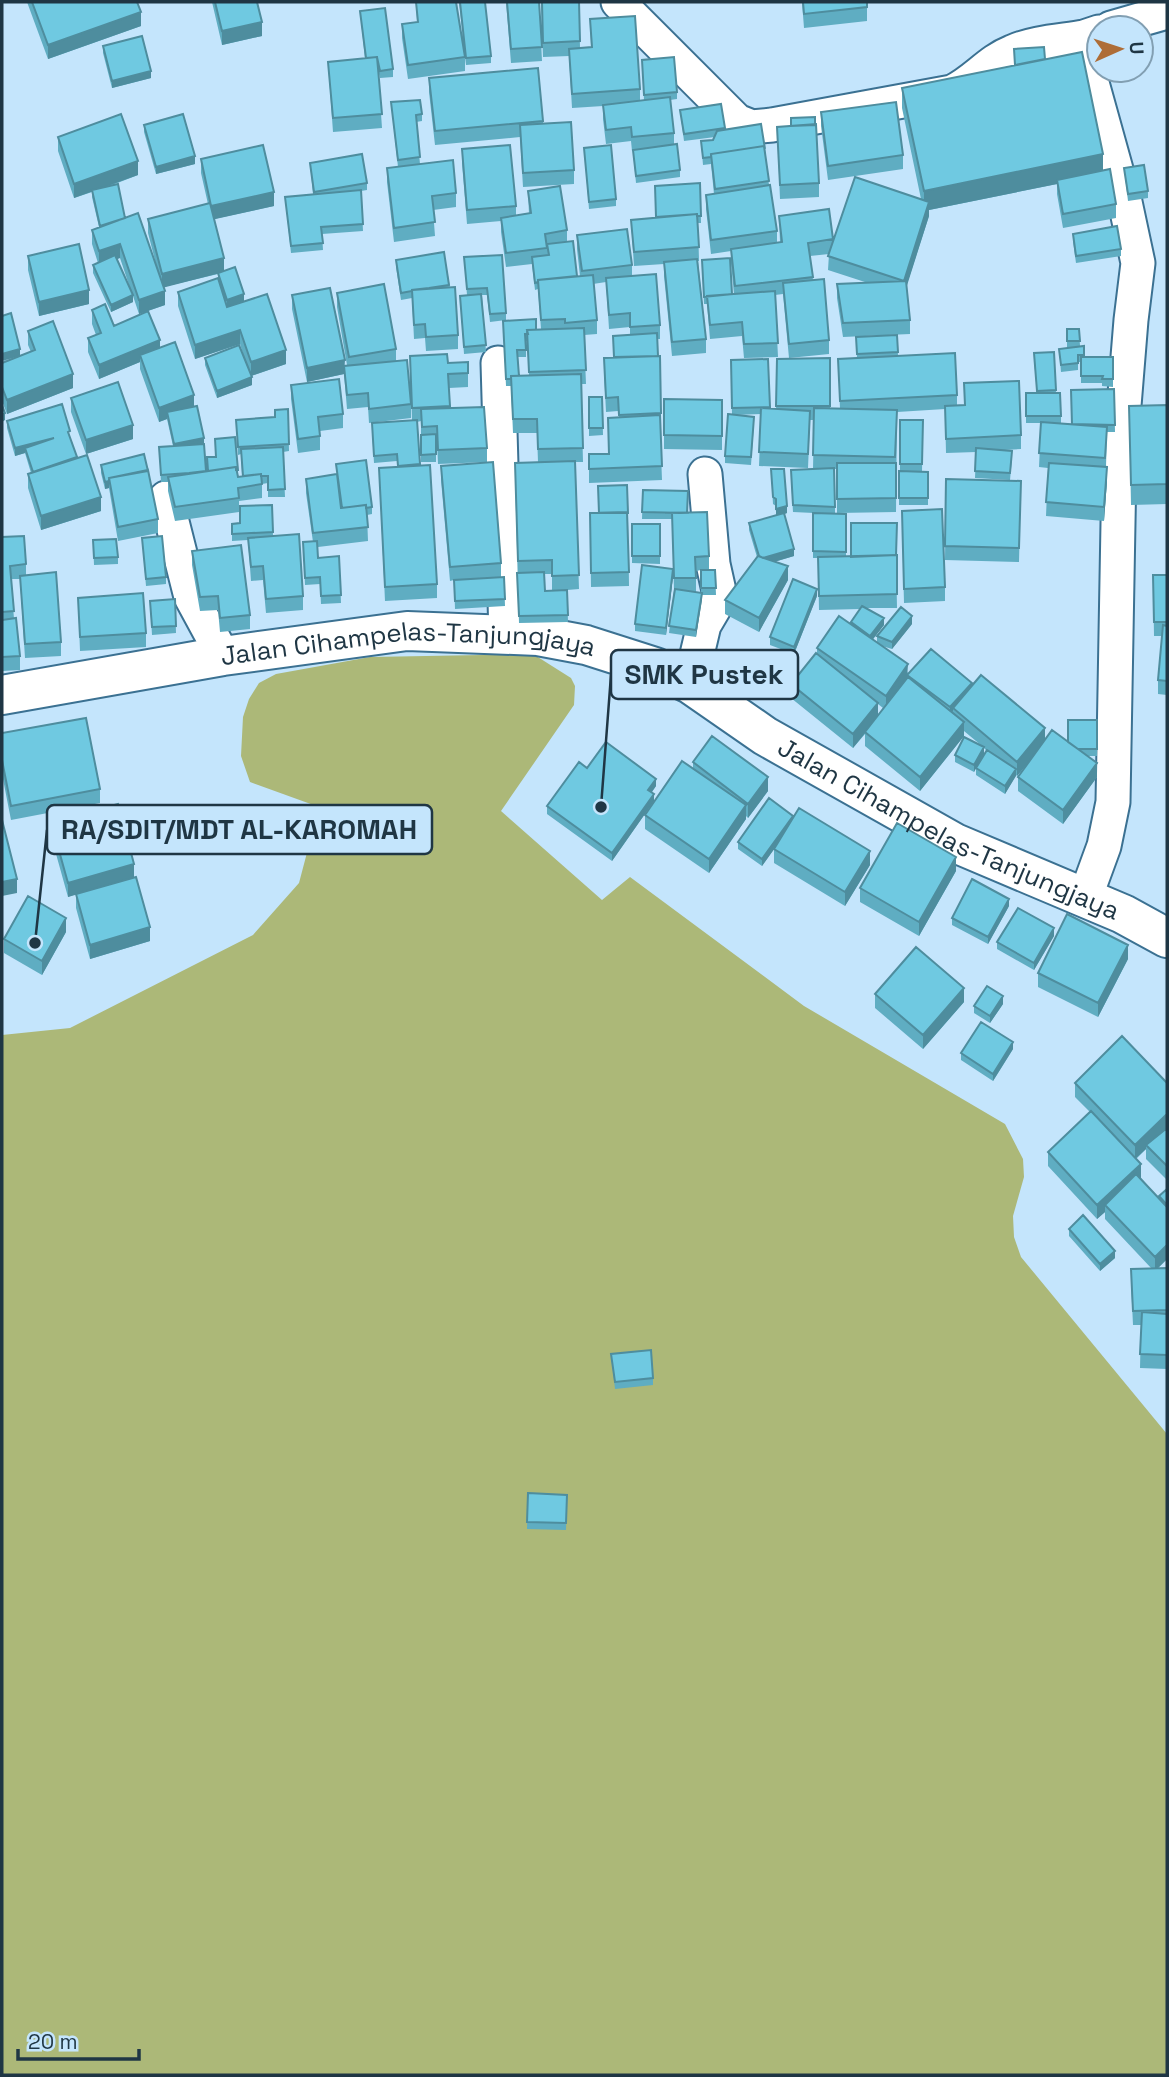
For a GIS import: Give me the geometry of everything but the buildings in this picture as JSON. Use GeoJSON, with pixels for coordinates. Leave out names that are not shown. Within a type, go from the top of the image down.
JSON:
{"type":"FeatureCollection","features":[{"type":"Feature","properties":{"kind":"main road","name":"Jalan Cihampelas-Tanjungjaya"},"geometry":{"type":"LineString","coordinates":[[2,695],[223,656],[407,631],[538,636],[586,645],[655,667],[690,684],[765,736],[955,843],[1123,914],[1167,938]]}},
{"type":"Feature","properties":{"kind":"street"},"geometry":{"type":"LineString","coordinates":[[618,2],[737,121],[752,127],[952,92],[967,85],[998,59],[1013,51],[1085,35]]}},
{"type":"Feature","properties":{"kind":"street"},"geometry":{"type":"LineString","coordinates":[[1086,898],[1104,846],[1113,802],[1119,467],[1130,320],[1138,263],[1125,202],[1092,84]]}},
{"type":"Feature","properties":{"kind":"street"},"geometry":{"type":"LineString","coordinates":[[498,363],[506,635]]}},
{"type":"Feature","properties":{"kind":"street"},"geometry":{"type":"LineString","coordinates":[[690,684],[704,625],[717,603],[719,591],[713,564],[705,474]]}},
{"type":"Feature","properties":{"kind":"street"},"geometry":{"type":"LineString","coordinates":[[166,498],[191,597],[223,656]]}},
{"type":"Feature","properties":{"kind":"green space"},"geometry":{"type":"Polygon","coordinates":[[[533,654],[571,678],[575,686],[574,705],[501,811],[602,900],[630,877],[804,1006],[1005,1124],[1023,1159],[1024,1177],[1013,1216],[1014,1237],[1021,1257],[1167,1434],[1167,2075],[2,2075],[2,1035],[70,1028],[253,935],[299,883],[319,807],[250,782],[241,756],[243,717],[249,699],[259,683],[276,674],[370,657],[533,654]]]}},
{"type":"Feature","properties":{"kind":"place","name":"SMK Pustek"},"geometry":{"type":"Point","coordinates":[601,807]}},
{"type":"Feature","properties":{"kind":"place","name":"RA/SDIT/MDT AL-KAROMAH"},"geometry":{"type":"Point","coordinates":[35,943]}}]}
